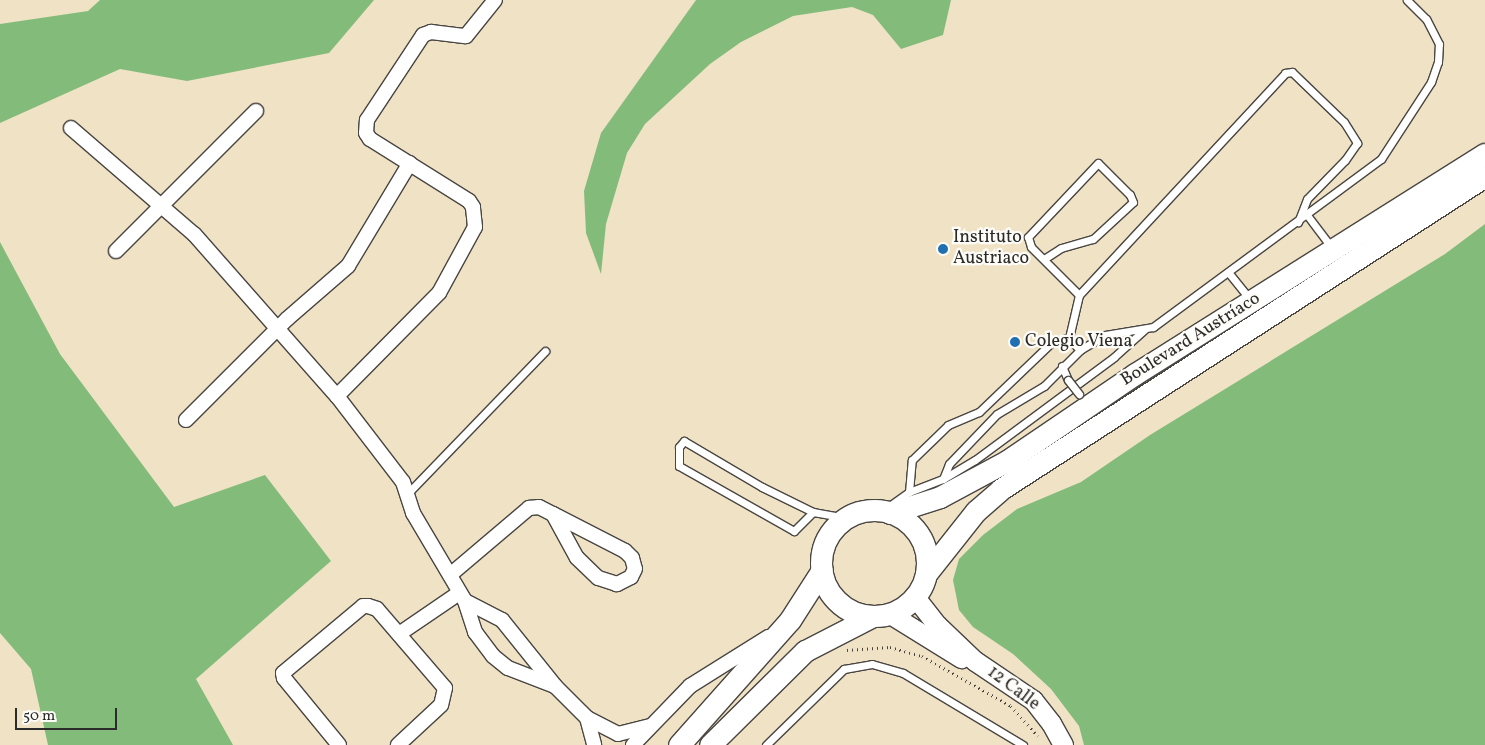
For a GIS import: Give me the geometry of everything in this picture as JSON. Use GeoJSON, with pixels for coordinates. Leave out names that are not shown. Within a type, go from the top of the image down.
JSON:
{"type":"FeatureCollection","features":[{"type":"Feature","properties":{"kind":"main road","name":"Boulevard Austríaco"},"geometry":{"type":"LineString","coordinates":[[886,512],[940,496],[1007,461],[1135,374],[1485,154]]}},
{"type":"Feature","properties":{"kind":"main road","name":"Boulevard Austríaco"},"geometry":{"type":"LineString","coordinates":[[926,574],[976,511],[1001,489],[1485,176]]}},
{"type":"Feature","properties":{"kind":"main road"},"geometry":{"type":"LineString","coordinates":[[710,745],[805,651],[882,615],[903,609],[915,597],[926,574],[927,556],[917,533],[905,521],[886,512],[861,512],[847,518],[828,539],[822,555],[822,570],[828,588],[839,603],[855,612],[882,615]]}},
{"type":"Feature","properties":{"kind":"main road"},"geometry":{"type":"LineString","coordinates":[[679,745],[790,620],[822,570]]}},
{"type":"Feature","properties":{"kind":"street"},"geometry":{"type":"LineString","coordinates":[[337,396],[439,293],[474,227],[473,207],[469,201],[370,139],[366,133],[367,120],[423,35],[431,32],[466,36],[495,0]]}},
{"type":"Feature","properties":{"kind":"street"},"geometry":{"type":"LineString","coordinates":[[116,251],[256,111]]}},
{"type":"Feature","properties":{"kind":"street"},"geometry":{"type":"LineString","coordinates":[[71,128],[194,234],[337,396],[398,473],[408,492],[413,513],[462,597],[475,632],[493,656],[508,668],[554,686]]}},
{"type":"Feature","properties":{"kind":"street"},"geometry":{"type":"LineString","coordinates":[[186,420],[278,328],[348,266],[410,163]]}},
{"type":"Feature","properties":{"kind":"street"},"geometry":{"type":"LineString","coordinates":[[450,575],[529,508],[540,508],[553,514],[625,551],[632,558],[635,569],[631,577],[617,584],[598,578],[577,558],[553,514]]}},
{"type":"Feature","properties":{"kind":"street"},"geometry":{"type":"LineString","coordinates":[[399,634],[462,597]]}},
{"type":"Feature","properties":{"kind":"street"},"geometry":{"type":"LineString","coordinates":[[462,597],[502,620],[554,686],[587,718],[618,734],[650,726]]}},
{"type":"Feature","properties":{"kind":"street","name":"12 Calle"},"geometry":{"type":"LineString","coordinates":[[915,597],[937,625],[975,661],[1033,700],[1051,723],[1063,745]]}},
{"type":"Feature","properties":{"kind":"street"},"geometry":{"type":"LineString","coordinates":[[339,745],[284,678],[283,673],[363,606],[377,610],[445,688],[445,696],[441,705],[398,745]]}},
{"type":"Feature","properties":{"kind":"street","name":"12 Calle"},"geometry":{"type":"LineString","coordinates":[[882,615],[951,653],[975,661]]}},
{"type":"Feature","properties":{"kind":"street"},"geometry":{"type":"LineString","coordinates":[[632,745],[690,686],[790,620]]}},
{"type":"Feature","properties":{"kind":"street"},"geometry":{"type":"LineString","coordinates":[[587,718],[594,745]]}},
{"type":"Feature","properties":{"kind":"lane"},"geometry":{"type":"LineString","coordinates":[[943,479],[949,464],[997,414],[1044,386],[1080,350],[1104,335],[1153,327],[1228,272],[1242,259],[1307,215],[1381,160],[1431,82],[1438,62],[1439,44],[1426,19],[1410,1]]}},
{"type":"Feature","properties":{"kind":"lane"},"geometry":{"type":"LineString","coordinates":[[1069,338],[1079,295],[1285,73],[1292,72],[1344,122],[1357,142],[1345,160],[1307,199],[1297,222]]}},
{"type":"Feature","properties":{"kind":"lane"},"geometry":{"type":"LineString","coordinates":[[1044,259],[1061,248],[1093,239],[1133,202],[1130,195],[1098,163],[1028,237],[1031,246],[1079,295]]}},
{"type":"Feature","properties":{"kind":"lane"},"geometry":{"type":"LineString","coordinates":[[1307,215],[1334,250]]}},
{"type":"Feature","properties":{"kind":"lane"},"geometry":{"type":"LineString","coordinates":[[1228,272],[1252,301]]}},
{"type":"Feature","properties":{"kind":"lane"},"geometry":{"type":"LineString","coordinates":[[886,512],[909,492],[943,479],[975,460],[1114,357],[1145,328]]}},
{"type":"Feature","properties":{"kind":"lane"},"geometry":{"type":"LineString","coordinates":[[1069,338],[1080,350]]}},
{"type":"Feature","properties":{"kind":"lane"},"geometry":{"type":"LineString","coordinates":[[909,492],[912,460],[948,426],[979,412],[1054,341],[1069,338]]}},
{"type":"Feature","properties":{"kind":"lane"},"geometry":{"type":"LineString","coordinates":[[408,492],[545,351]]}},
{"type":"Feature","properties":{"kind":"lane"},"geometry":{"type":"LineString","coordinates":[[1062,366],[1068,380],[1079,394],[1088,395],[1113,380],[1135,374]]}},
{"type":"Feature","properties":{"kind":"lane"},"geometry":{"type":"LineString","coordinates":[[813,512],[794,531],[679,466],[679,447],[684,441],[762,487],[813,512],[847,518]]}},
{"type":"Feature","properties":{"kind":"lane"},"geometry":{"type":"LineString","coordinates":[[766,745],[844,669],[872,664],[903,673],[1024,745]]}},
{"type":"Feature","properties":{"kind":"path"},"geometry":{"type":"LineString","coordinates":[[839,651],[890,647],[922,656],[1011,706],[1040,739]]}},
{"type":"Feature","properties":{"kind":"green space"},"geometry":{"type":"Polygon","coordinates":[[[100,0],[374,0],[329,53],[187,81],[120,69],[0,123],[0,24],[88,11],[100,0]]]}},
{"type":"Feature","properties":{"kind":"green space"},"geometry":{"type":"Polygon","coordinates":[[[696,0],[951,0],[943,35],[901,49],[873,15],[852,7],[793,16],[741,42],[710,64],[645,124],[627,153],[606,224],[601,274],[586,233],[584,191],[601,133],[696,0]]]}},
{"type":"Feature","properties":{"kind":"green space"},"geometry":{"type":"Polygon","coordinates":[[[1485,224],[1485,745],[1084,745],[1079,726],[1051,689],[1013,654],[973,627],[959,610],[953,580],[959,559],[983,535],[1017,509],[1081,482],[1150,435],[1445,254],[1485,224]]]}},
{"type":"Feature","properties":{"kind":"green space"},"geometry":{"type":"Polygon","coordinates":[[[0,242],[60,354],[174,507],[265,475],[331,561],[196,679],[233,745],[48,745],[31,669],[0,633],[0,242]]]}},
{"type":"Feature","properties":{"kind":"place","name":"Instituto Austriaco"},"geometry":{"type":"Point","coordinates":[943,249]}},
{"type":"Feature","properties":{"kind":"place","name":"Colegio Viena"},"geometry":{"type":"Point","coordinates":[1015,342]}}]}
